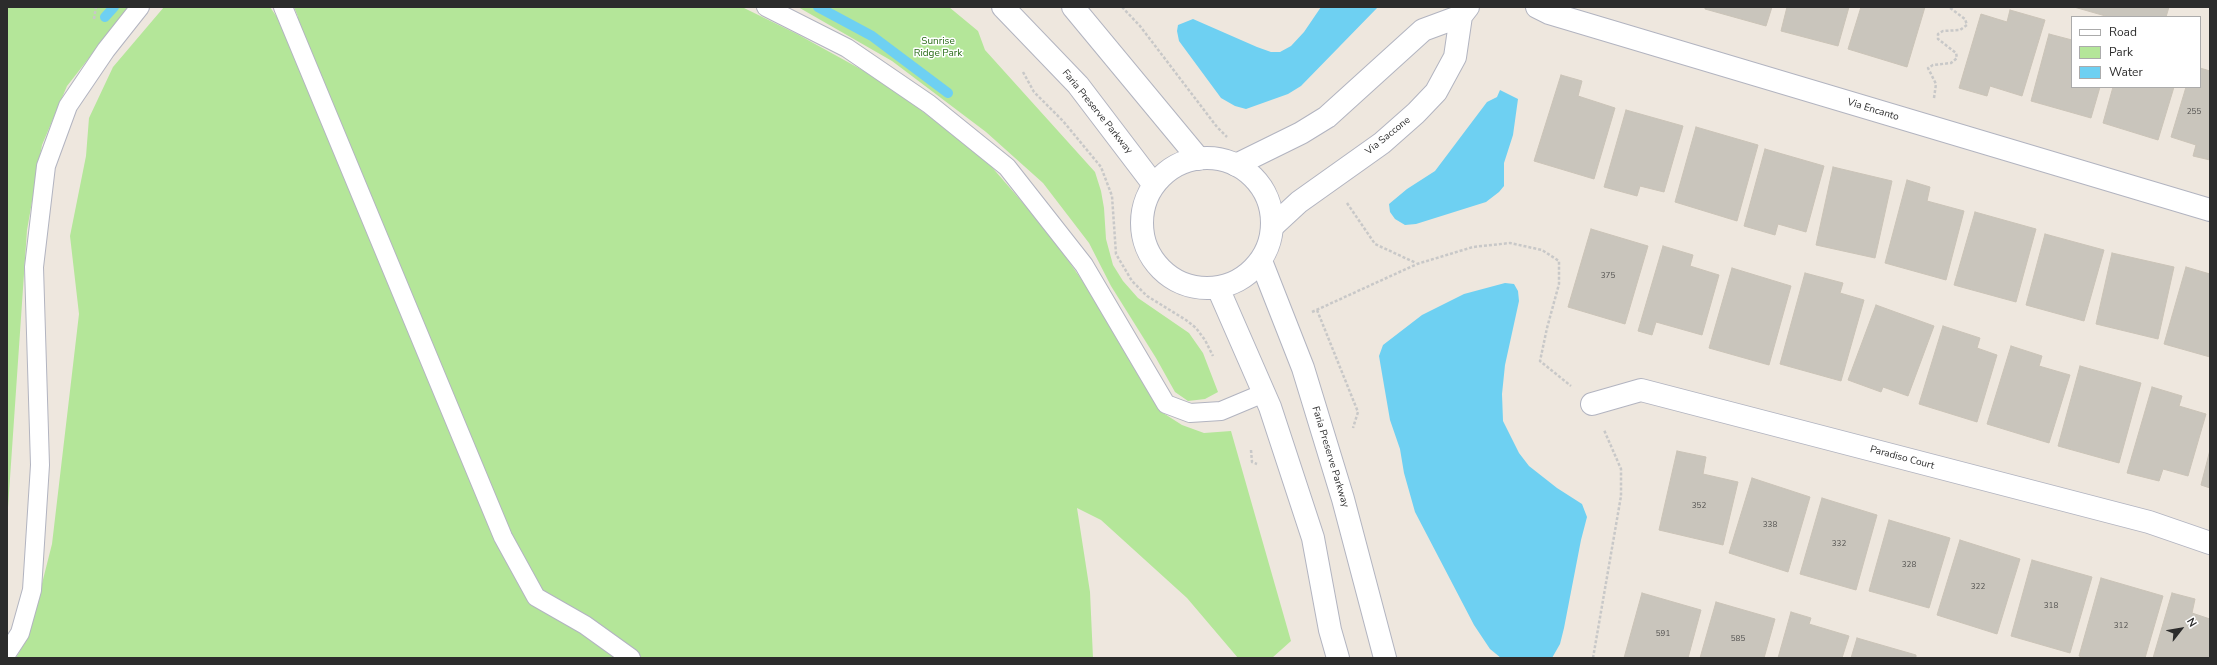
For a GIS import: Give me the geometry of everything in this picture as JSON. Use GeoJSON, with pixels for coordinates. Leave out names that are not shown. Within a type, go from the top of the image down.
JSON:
{"type":"FeatureCollection","features":[{"type":"Feature","properties":{"kind":"street","name":"Faria Preserve Parkway"},"geometry":{"type":"LineString","coordinates":[[1003,7],[1078,85],[1154,185]]}},
{"type":"Feature","properties":{"kind":"street"},"geometry":{"type":"LineString","coordinates":[[1073,7],[1199,159]]}},
{"type":"Feature","properties":{"kind":"street","name":"Via Encanto"},"geometry":{"type":"LineString","coordinates":[[1536,7],[1549,13],[2210,210]]}},
{"type":"Feature","properties":{"kind":"street","name":"Via Saccone"},"geometry":{"type":"LineString","coordinates":[[1236,165],[1301,133],[1327,117],[1424,30],[1465,12]]}},
{"type":"Feature","properties":{"kind":"street","name":"Via Saccone"},"geometry":{"type":"LineString","coordinates":[[1272,227],[1299,202],[1382,143],[1416,113],[1436,92],[1455,57],[1465,12]]}},
{"type":"Feature","properties":{"kind":"street"},"geometry":{"type":"LineString","coordinates":[[1199,159],[1218,159],[1236,165],[1252,176],[1263,190],[1270,208],[1272,227],[1269,245],[1261,261],[1249,274],[1235,283],[1218,288],[1196,288],[1175,280],[1159,267],[1147,248],[1142,226],[1145,205],[1154,185],[1166,172],[1177,166],[1199,159]]}},
{"type":"Feature","properties":{"kind":"street","name":"Faria Preserve Parkway"},"geometry":{"type":"LineString","coordinates":[[1261,261],[1303,368],[1343,499],[1385,658]]}},
{"type":"Feature","properties":{"kind":"street"},"geometry":{"type":"LineString","coordinates":[[1218,288],[1264,393],[1313,538],[1330,630],[1338,658]]}},
{"type":"Feature","properties":{"kind":"street","name":"Paradiso Court"},"geometry":{"type":"LineString","coordinates":[[1592,404],[1641,390],[2148,522],[2210,543]]}},
{"type":"Feature","properties":{"kind":"lane"},"geometry":{"type":"LineString","coordinates":[[7,653],[20,633],[32,590],[40,465],[34,267],[46,166],[68,106],[106,50],[140,7]]}},
{"type":"Feature","properties":{"kind":"lane"},"geometry":{"type":"LineString","coordinates":[[283,7],[503,537],[536,596],[585,625],[631,658]]}},
{"type":"Feature","properties":{"kind":"lane"},"geometry":{"type":"LineString","coordinates":[[766,7],[847,48],[929,104],[1007,167],[1084,265],[1166,404],[1190,413],[1221,411],[1264,393]]}},
{"type":"Feature","properties":{"kind":"path"},"geometry":{"type":"LineString","coordinates":[[1122,7],[1140,26],[1217,127],[1229,138]]}},
{"type":"Feature","properties":{"kind":"path"},"geometry":{"type":"LineString","coordinates":[[1928,126],[1936,84],[1928,68],[1933,65],[1951,63],[1957,58],[1954,52],[1938,39],[1938,34],[1943,31],[1960,30],[1967,25],[1965,19],[1949,7]]}},
{"type":"Feature","properties":{"kind":"path"},"geometry":{"type":"LineString","coordinates":[[1034,92],[1063,121],[1100,167],[1112,196],[1116,254],[1132,281],[1148,296],[1196,328],[1206,340],[1214,358]]}},
{"type":"Feature","properties":{"kind":"path"},"geometry":{"type":"LineString","coordinates":[[1345,200],[1375,244],[1417,264]]}},
{"type":"Feature","properties":{"kind":"path"},"geometry":{"type":"LineString","coordinates":[[1286,324],[1417,264],[1473,247],[1510,243],[1542,250],[1559,261],[1559,284],[1546,328],[1540,360],[1592,404],[1621,469],[1621,496],[1593,658]]}},
{"type":"Feature","properties":{"kind":"path"},"geometry":{"type":"LineString","coordinates":[[1251,447],[1252,462]]}},
{"type":"Feature","properties":{"kind":"green space"},"geometry":{"type":"Polygon","coordinates":[[[7,7],[129,7],[67,86],[42,145],[27,230],[7,522],[7,7]]]}},
{"type":"Feature","properties":{"kind":"green space"},"geometry":{"type":"Polygon","coordinates":[[[164,7],[270,7],[281,23],[298,17],[294,7],[742,7],[797,34],[884,82],[984,158],[1049,233],[1109,319],[1160,411],[1182,425],[1204,433],[1231,431],[1291,641],[1272,658],[1238,658],[1187,598],[1101,520],[1077,508],[1090,592],[1093,658],[16,658],[29,635],[52,544],[79,314],[70,236],[86,156],[89,118],[113,67],[164,7]]]}},
{"type":"Feature","properties":{"kind":"green space","name":"Sunrise Ridge Park"},"geometry":{"type":"Polygon","coordinates":[[[798,7],[949,7],[978,31],[985,50],[1095,172],[1101,191],[1104,208],[1106,239],[1113,265],[1123,281],[1138,298],[1189,333],[1203,353],[1218,392],[1205,399],[1188,401],[1175,392],[1156,358],[1111,286],[1089,243],[1043,183],[986,132],[892,61],[798,7]]]}},
{"type":"Feature","properties":{"kind":"water"},"geometry":{"type":"Polygon","coordinates":[[[1321,7],[1378,7],[1301,86],[1288,94],[1246,109],[1235,106],[1221,98],[1179,41],[1177,31],[1178,25],[1193,19],[1257,47],[1271,52],[1280,52],[1291,46],[1304,32],[1321,7]]]}},
{"type":"Feature","properties":{"kind":"water"},"geometry":{"type":"Polygon","coordinates":[[[1500,90],[1518,99],[1513,135],[1504,163],[1504,186],[1486,202],[1416,224],[1405,225],[1395,219],[1390,212],[1389,204],[1407,189],[1435,171],[1487,102],[1497,97],[1500,90]]]}},
{"type":"Feature","properties":{"kind":"water"},"geometry":{"type":"Polygon","coordinates":[[[1505,283],[1514,284],[1518,291],[1519,301],[1505,365],[1502,394],[1503,421],[1519,453],[1529,466],[1557,488],[1582,504],[1587,517],[1581,540],[1564,628],[1560,644],[1552,658],[1501,658],[1490,649],[1474,625],[1415,512],[1404,473],[1400,449],[1390,420],[1379,356],[1383,345],[1422,315],[1464,294],[1505,283]]]}},
{"type":"Feature","properties":{"kind":"building"},"geometry":{"type":"Polygon","coordinates":[[[1705,7],[1772,7],[1766,26],[1705,9],[1705,7]]]}},
{"type":"Feature","properties":{"kind":"building"},"geometry":{"type":"Polygon","coordinates":[[[1787,7],[1849,7],[1838,46],[1781,31],[1787,7]]]}},
{"type":"Feature","properties":{"kind":"building"},"geometry":{"type":"Polygon","coordinates":[[[1861,7],[1925,7],[1907,67],[1848,49],[1861,7]]]}},
{"type":"Feature","properties":{"kind":"building"},"geometry":{"type":"Polygon","coordinates":[[[2074,7],[2169,7],[2166,16],[2106,16],[2074,7]]]}},
{"type":"Feature","properties":{"kind":"building"},"geometry":{"type":"Polygon","coordinates":[[[2010,10],[2045,20],[2022,96],[1990,86],[1987,96],[1959,88],[1981,14],[2007,22],[2010,10]]]}},
{"type":"Feature","properties":{"kind":"building"},"geometry":{"type":"Polygon","coordinates":[[[2049,34],[2071,40],[2071,88],[2100,88],[2091,118],[2031,101],[2049,34]]]}},
{"type":"Feature","properties":{"kind":"building"},"geometry":{"type":"Polygon","coordinates":[[[2201,68],[2210,71],[2210,160],[2193,156],[2196,145],[2171,137],[2186,88],[2201,88],[2201,68]]]}},
{"type":"Feature","properties":{"kind":"building"},"geometry":{"type":"Polygon","coordinates":[[[1561,75],[1582,81],[1578,96],[1615,108],[1594,179],[1534,161],[1561,75]]]}},
{"type":"Feature","properties":{"kind":"building"},"geometry":{"type":"Polygon","coordinates":[[[2113,88],[2174,88],[2158,140],[2103,123],[2113,88]]]}},
{"type":"Feature","properties":{"kind":"building"},"geometry":{"type":"Polygon","coordinates":[[[1626,110],[1683,126],[1664,192],[1640,186],[1637,196],[1604,187],[1626,110]]]}},
{"type":"Feature","properties":{"kind":"building"},"geometry":{"type":"Polygon","coordinates":[[[1696,127],[1758,145],[1737,221],[1675,202],[1696,127]]]}},
{"type":"Feature","properties":{"kind":"building"},"geometry":{"type":"Polygon","coordinates":[[[1765,149],[1824,166],[1806,232],[1778,224],[1775,235],[1744,226],[1765,149]]]}},
{"type":"Feature","properties":{"kind":"building"},"geometry":{"type":"Polygon","coordinates":[[[1833,167],[1892,181],[1875,258],[1816,245],[1833,167]]]}},
{"type":"Feature","properties":{"kind":"building"},"geometry":{"type":"Polygon","coordinates":[[[1907,180],[1930,187],[1927,201],[1964,211],[1946,280],[1885,263],[1907,180]]]}},
{"type":"Feature","properties":{"kind":"building"},"geometry":{"type":"Polygon","coordinates":[[[1975,212],[2036,229],[2016,302],[1954,285],[1975,212]]]}},
{"type":"Feature","properties":{"kind":"building"},"geometry":{"type":"Polygon","coordinates":[[[1591,229],[1648,246],[1625,324],[1568,307],[1591,229]]]}},
{"type":"Feature","properties":{"kind":"building"},"geometry":{"type":"Polygon","coordinates":[[[2045,234],[2104,250],[2084,321],[2026,305],[2045,234]]]}},
{"type":"Feature","properties":{"kind":"building"},"geometry":{"type":"Polygon","coordinates":[[[1663,246],[1693,255],[1690,266],[1719,275],[1702,335],[1656,322],[1652,335],[1638,331],[1663,246]]]}},
{"type":"Feature","properties":{"kind":"building"},"geometry":{"type":"Polygon","coordinates":[[[2112,253],[2174,267],[2158,339],[2096,324],[2112,253]]]}},
{"type":"Feature","properties":{"kind":"building"},"geometry":{"type":"Polygon","coordinates":[[[2186,267],[2210,274],[2210,357],[2164,344],[2186,267]]]}},
{"type":"Feature","properties":{"kind":"building"},"geometry":{"type":"Polygon","coordinates":[[[1732,268],[1791,286],[1769,365],[1709,348],[1732,268]]]}},
{"type":"Feature","properties":{"kind":"building"},"geometry":{"type":"Polygon","coordinates":[[[1805,273],[1843,283],[1840,293],[1864,300],[1841,381],[1780,364],[1805,273]]]}},
{"type":"Feature","properties":{"kind":"building"},"geometry":{"type":"Polygon","coordinates":[[[1876,305],[1934,326],[1908,396],[1883,387],[1881,392],[1848,380],[1876,305]]]}},
{"type":"Feature","properties":{"kind":"building"},"geometry":{"type":"Polygon","coordinates":[[[1943,326],[1980,338],[1977,348],[1997,355],[1977,422],[1919,404],[1943,326]]]}},
{"type":"Feature","properties":{"kind":"building"},"geometry":{"type":"Polygon","coordinates":[[[2011,346],[2042,356],[2039,366],[2070,375],[2049,443],[1987,424],[2011,346]]]}},
{"type":"Feature","properties":{"kind":"building"},"geometry":{"type":"Polygon","coordinates":[[[2080,366],[2141,383],[2119,463],[2058,446],[2080,366]]]}},
{"type":"Feature","properties":{"kind":"building"},"geometry":{"type":"Polygon","coordinates":[[[2152,387],[2182,396],[2179,406],[2206,414],[2188,476],[2163,469],[2159,481],[2127,473],[2152,387]]]}},
{"type":"Feature","properties":{"kind":"building"},"geometry":{"type":"Polygon","coordinates":[[[2210,450],[2210,488],[2201,485],[2210,450]]]}},
{"type":"Feature","properties":{"kind":"building"},"geometry":{"type":"Polygon","coordinates":[[[1677,451],[1706,457],[1703,474],[1738,482],[1723,545],[1659,530],[1677,451]]]}},
{"type":"Feature","properties":{"kind":"building"},"geometry":{"type":"Polygon","coordinates":[[[1752,478],[1810,497],[1788,572],[1729,553],[1752,478]]]}},
{"type":"Feature","properties":{"kind":"building"},"geometry":{"type":"Polygon","coordinates":[[[1822,498],[1877,515],[1856,590],[1800,574],[1822,498]]]}},
{"type":"Feature","properties":{"kind":"building"},"geometry":{"type":"Polygon","coordinates":[[[1889,520],[1950,538],[1929,608],[1869,591],[1889,520]]]}},
{"type":"Feature","properties":{"kind":"building"},"geometry":{"type":"Polygon","coordinates":[[[1960,540],[2020,559],[1997,634],[1937,615],[1960,540]]]}},
{"type":"Feature","properties":{"kind":"building"},"geometry":{"type":"Polygon","coordinates":[[[2032,560],[2092,577],[2070,653],[2011,636],[2032,560]]]}},
{"type":"Feature","properties":{"kind":"building"},"geometry":{"type":"Polygon","coordinates":[[[2101,578],[2163,596],[2145,658],[2085,658],[2079,656],[2101,578]]]}},
{"type":"Feature","properties":{"kind":"building"},"geometry":{"type":"Polygon","coordinates":[[[1642,593],[1701,610],[1688,658],[1624,658],[1642,593]]]}},
{"type":"Feature","properties":{"kind":"building"},"geometry":{"type":"Polygon","coordinates":[[[2172,593],[2195,599],[2192,613],[2210,619],[2210,658],[2153,658],[2172,593]]]}},
{"type":"Feature","properties":{"kind":"building"},"geometry":{"type":"Polygon","coordinates":[[[1716,602],[1775,619],[1764,658],[1700,658],[1716,602]]]}},
{"type":"Feature","properties":{"kind":"building"},"geometry":{"type":"Polygon","coordinates":[[[1791,612],[1811,618],[1809,624],[1849,636],[1842,658],[1778,658],[1791,612]]]}},
{"type":"Feature","properties":{"kind":"building"},"geometry":{"type":"Polygon","coordinates":[[[1857,638],[1916,655],[1916,658],[1851,658],[1857,638]]]}},
{"type":"Feature","properties":{"kind":"waterway"},"geometry":{"type":"LineString","coordinates":[[105,17],[114,7]]}},
{"type":"Feature","properties":{"kind":"waterway"},"geometry":{"type":"LineString","coordinates":[[818,7],[872,36],[948,93]]}}]}
